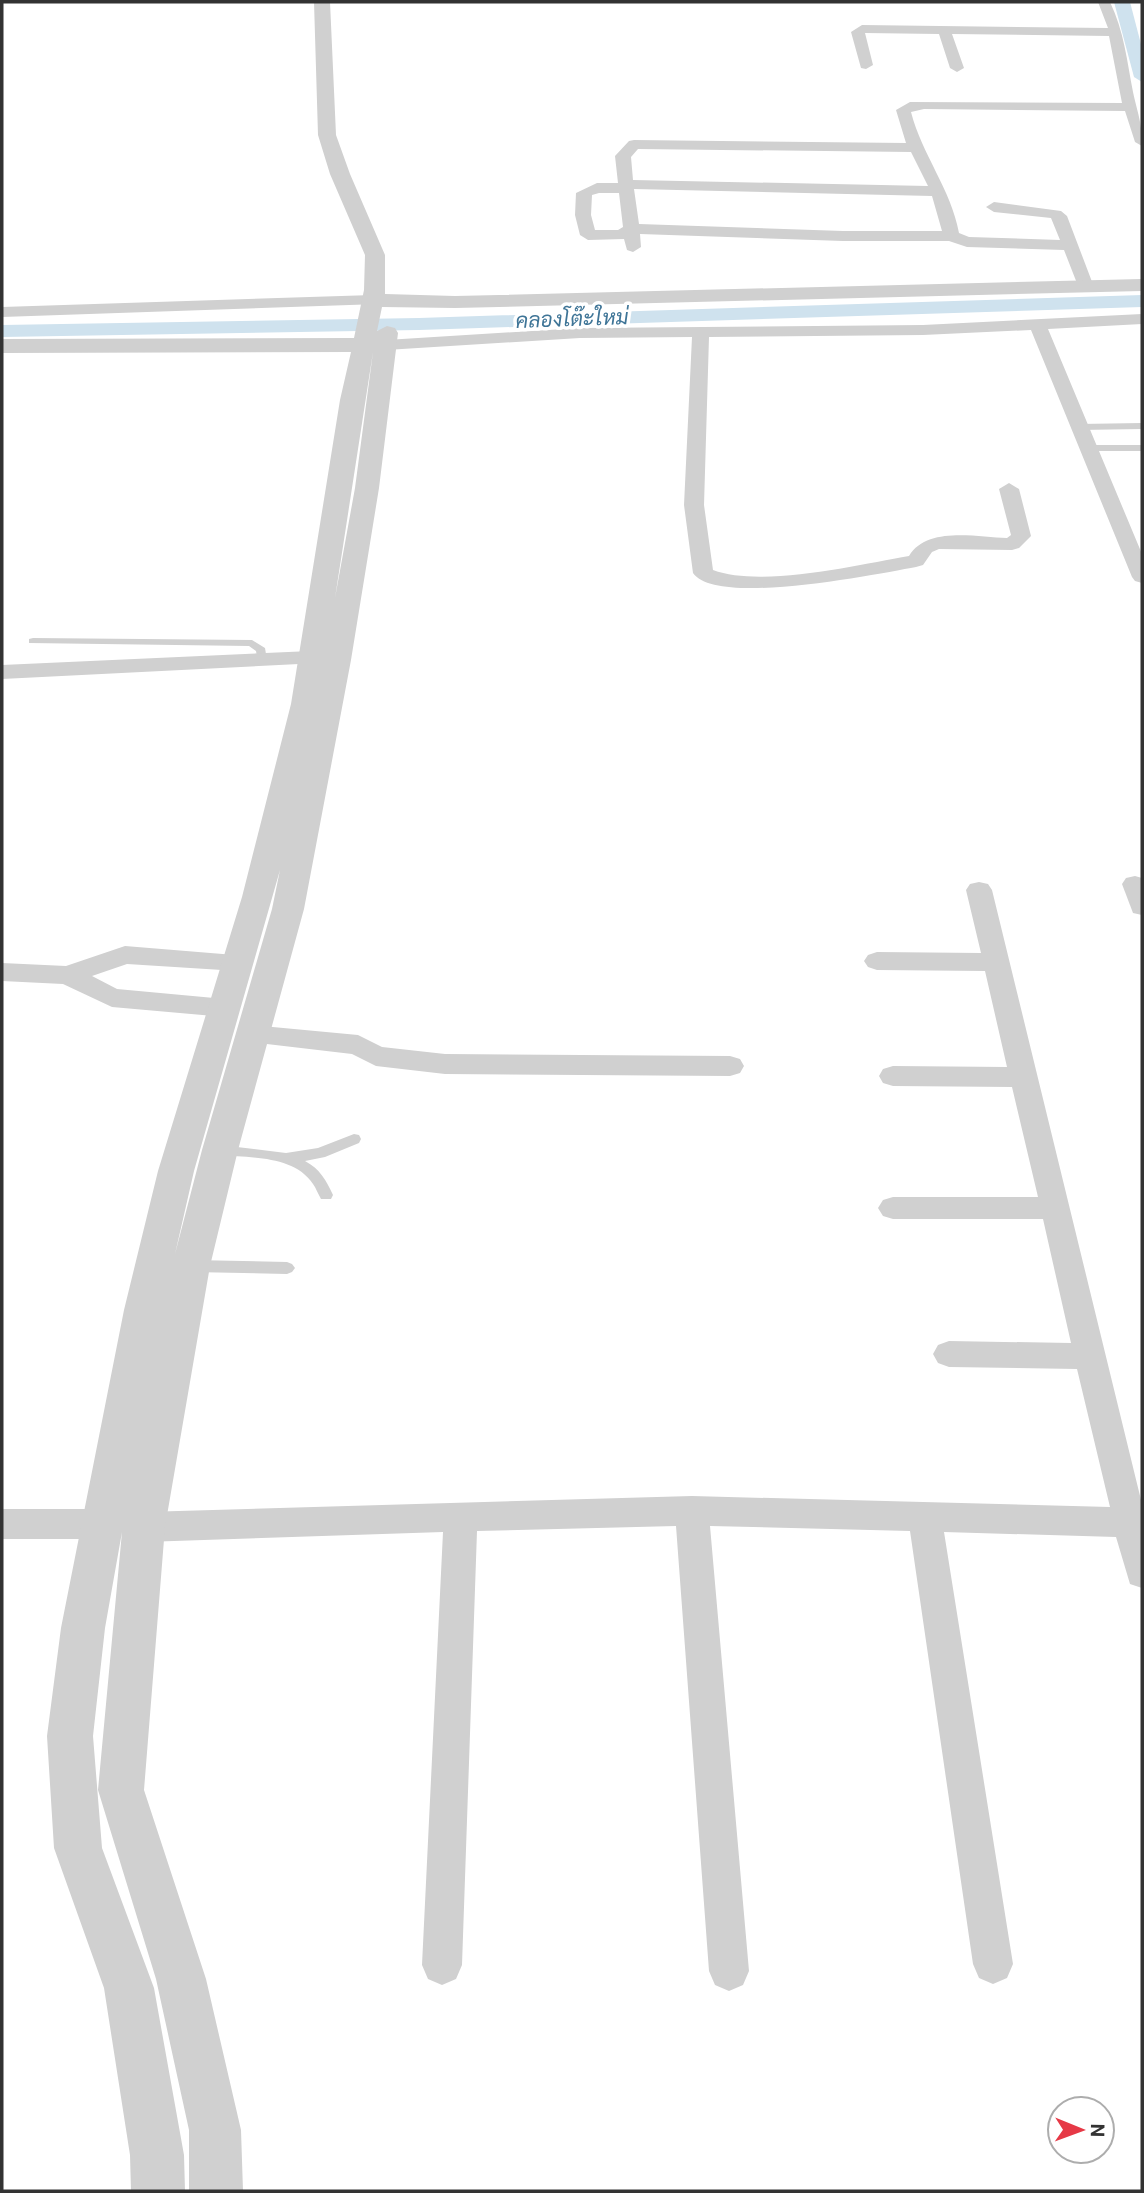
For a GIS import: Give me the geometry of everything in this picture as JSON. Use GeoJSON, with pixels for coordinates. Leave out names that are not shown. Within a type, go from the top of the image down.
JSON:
{"type":"FeatureCollection","features":[{"type":"Feature","properties":{"kind":"street"},"geometry":{"type":"LineString","coordinates":[[216,2191],[215,2130],[181,1979],[121,1790],[144,1527],[191,1266],[220,1150],[288,909],[332,686],[367,488],[381,318],[375,255],[340,174],[327,135],[322,2]]}},
{"type":"Feature","properties":{"kind":"street"},"geometry":{"type":"LineString","coordinates":[[341,2],[343,52]]}},
{"type":"Feature","properties":{"kind":"street"},"geometry":{"type":"LineString","coordinates":[[1104,2],[1113,25],[1129,107],[1136,118],[1142,142]]}},
{"type":"Feature","properties":{"kind":"street"},"geometry":{"type":"LineString","coordinates":[[1021,18],[1113,25]]}},
{"type":"Feature","properties":{"kind":"street"},"geometry":{"type":"LineString","coordinates":[[866,65],[858,32],[862,29],[1113,25]]}},
{"type":"Feature","properties":{"kind":"street"},"geometry":{"type":"LineString","coordinates":[[944,29],[957,68]]}},
{"type":"Feature","properties":{"kind":"street"},"geometry":{"type":"LineString","coordinates":[[951,236],[939,191],[915,148],[902,110],[910,106],[1129,107]]}},
{"type":"Feature","properties":{"kind":"street"},"geometry":{"type":"LineString","coordinates":[[633,247],[624,156],[629,147],[641,143],[915,148]]}},
{"type":"Feature","properties":{"kind":"street"},"geometry":{"type":"LineString","coordinates":[[939,191],[626,186],[588,190],[584,193],[583,215],[586,232],[592,236],[622,236],[631,229],[843,236],[951,236],[967,242],[1070,245]]}},
{"type":"Feature","properties":{"kind":"street"},"geometry":{"type":"LineString","coordinates":[[995,207],[1059,216],[1086,287]]}},
{"type":"Feature","properties":{"kind":"street"},"geometry":{"type":"LineString","coordinates":[[2,346],[381,318],[455,302],[1142,285]]}},
{"type":"Feature","properties":{"kind":"street"},"geometry":{"type":"LineString","coordinates":[[2,312],[381,318],[580,333],[923,330],[1142,319]]}},
{"type":"Feature","properties":{"kind":"street"},"geometry":{"type":"LineString","coordinates":[[158,2191],[157,2155],[129,1988],[78,1848],[70,1736],[83,1628],[143,1310],[176,1171],[258,897],[305,704],[311,658],[381,318]]}},
{"type":"Feature","properties":{"kind":"street"},"geometry":{"type":"LineString","coordinates":[[1037,323],[1142,577]]}},
{"type":"Feature","properties":{"kind":"street"},"geometry":{"type":"LineString","coordinates":[[701,332],[694,505],[703,573],[711,578],[742,583],[916,561],[924,548],[937,543],[1012,544],[1021,536],[1009,489]]}},
{"type":"Feature","properties":{"kind":"street"},"geometry":{"type":"LineString","coordinates":[[2,672],[311,658]]}},
{"type":"Feature","properties":{"kind":"street"},"geometry":{"type":"LineString","coordinates":[[979,890],[1091,1356],[1136,1523],[1142,1573]]}},
{"type":"Feature","properties":{"kind":"street"},"geometry":{"type":"LineString","coordinates":[[2,972],[68,975],[125,955],[239,962]]}},
{"type":"Feature","properties":{"kind":"street"},"geometry":{"type":"LineString","coordinates":[[877,961],[996,962]]}},
{"type":"Feature","properties":{"kind":"street"},"geometry":{"type":"LineString","coordinates":[[68,975],[112,998],[225,1009]]}},
{"type":"Feature","properties":{"kind":"street"},"geometry":{"type":"LineString","coordinates":[[252,1034],[358,1045],[376,1056],[445,1064],[730,1066]]}},
{"type":"Feature","properties":{"kind":"street"},"geometry":{"type":"LineString","coordinates":[[893,1076],[1024,1077]]}},
{"type":"Feature","properties":{"kind":"street"},"geometry":{"type":"LineString","coordinates":[[893,1209],[1055,1208]]}},
{"type":"Feature","properties":{"kind":"street"},"geometry":{"type":"LineString","coordinates":[[948,1354],[1091,1356]]}},
{"type":"Feature","properties":{"kind":"street"},"geometry":{"type":"LineString","coordinates":[[2,1524],[102,1524],[144,1527],[692,1511],[1136,1523]]}},
{"type":"Feature","properties":{"kind":"street"},"geometry":{"type":"LineString","coordinates":[[692,1511],[729,1971]]}},
{"type":"Feature","properties":{"kind":"street"},"geometry":{"type":"LineString","coordinates":[[442,1965],[461,1517]]}},
{"type":"Feature","properties":{"kind":"street"},"geometry":{"type":"LineString","coordinates":[[925,1517],[993,1964]]}},
{"type":"Feature","properties":{"kind":"lane"},"geometry":{"type":"LineString","coordinates":[[1079,427],[1142,426]]}},
{"type":"Feature","properties":{"kind":"lane"},"geometry":{"type":"LineString","coordinates":[[1087,448],[1142,448]]}},
{"type":"Feature","properties":{"kind":"lane"},"geometry":{"type":"LineString","coordinates":[[33,641],[252,643],[261,650],[262,660]]}},
{"type":"Feature","properties":{"kind":"lane"},"geometry":{"type":"LineString","coordinates":[[287,1158],[320,1153],[354,1139]]}},
{"type":"Feature","properties":{"kind":"lane"},"geometry":{"type":"LineString","coordinates":[[220,1150],[287,1158],[307,1165],[322,1181],[326,1195]]}},
{"type":"Feature","properties":{"kind":"lane"},"geometry":{"type":"LineString","coordinates":[[191,1266],[287,1268]]}},
{"type":"Feature","properties":{"kind":"waterway"},"geometry":{"type":"LineString","coordinates":[[1122,2],[1142,77]]}},
{"type":"Feature","properties":{"kind":"waterway","name":"คลองโต๊ะใหม่"},"geometry":{"type":"LineString","coordinates":[[2,331],[419,324],[1142,301]]}}]}
